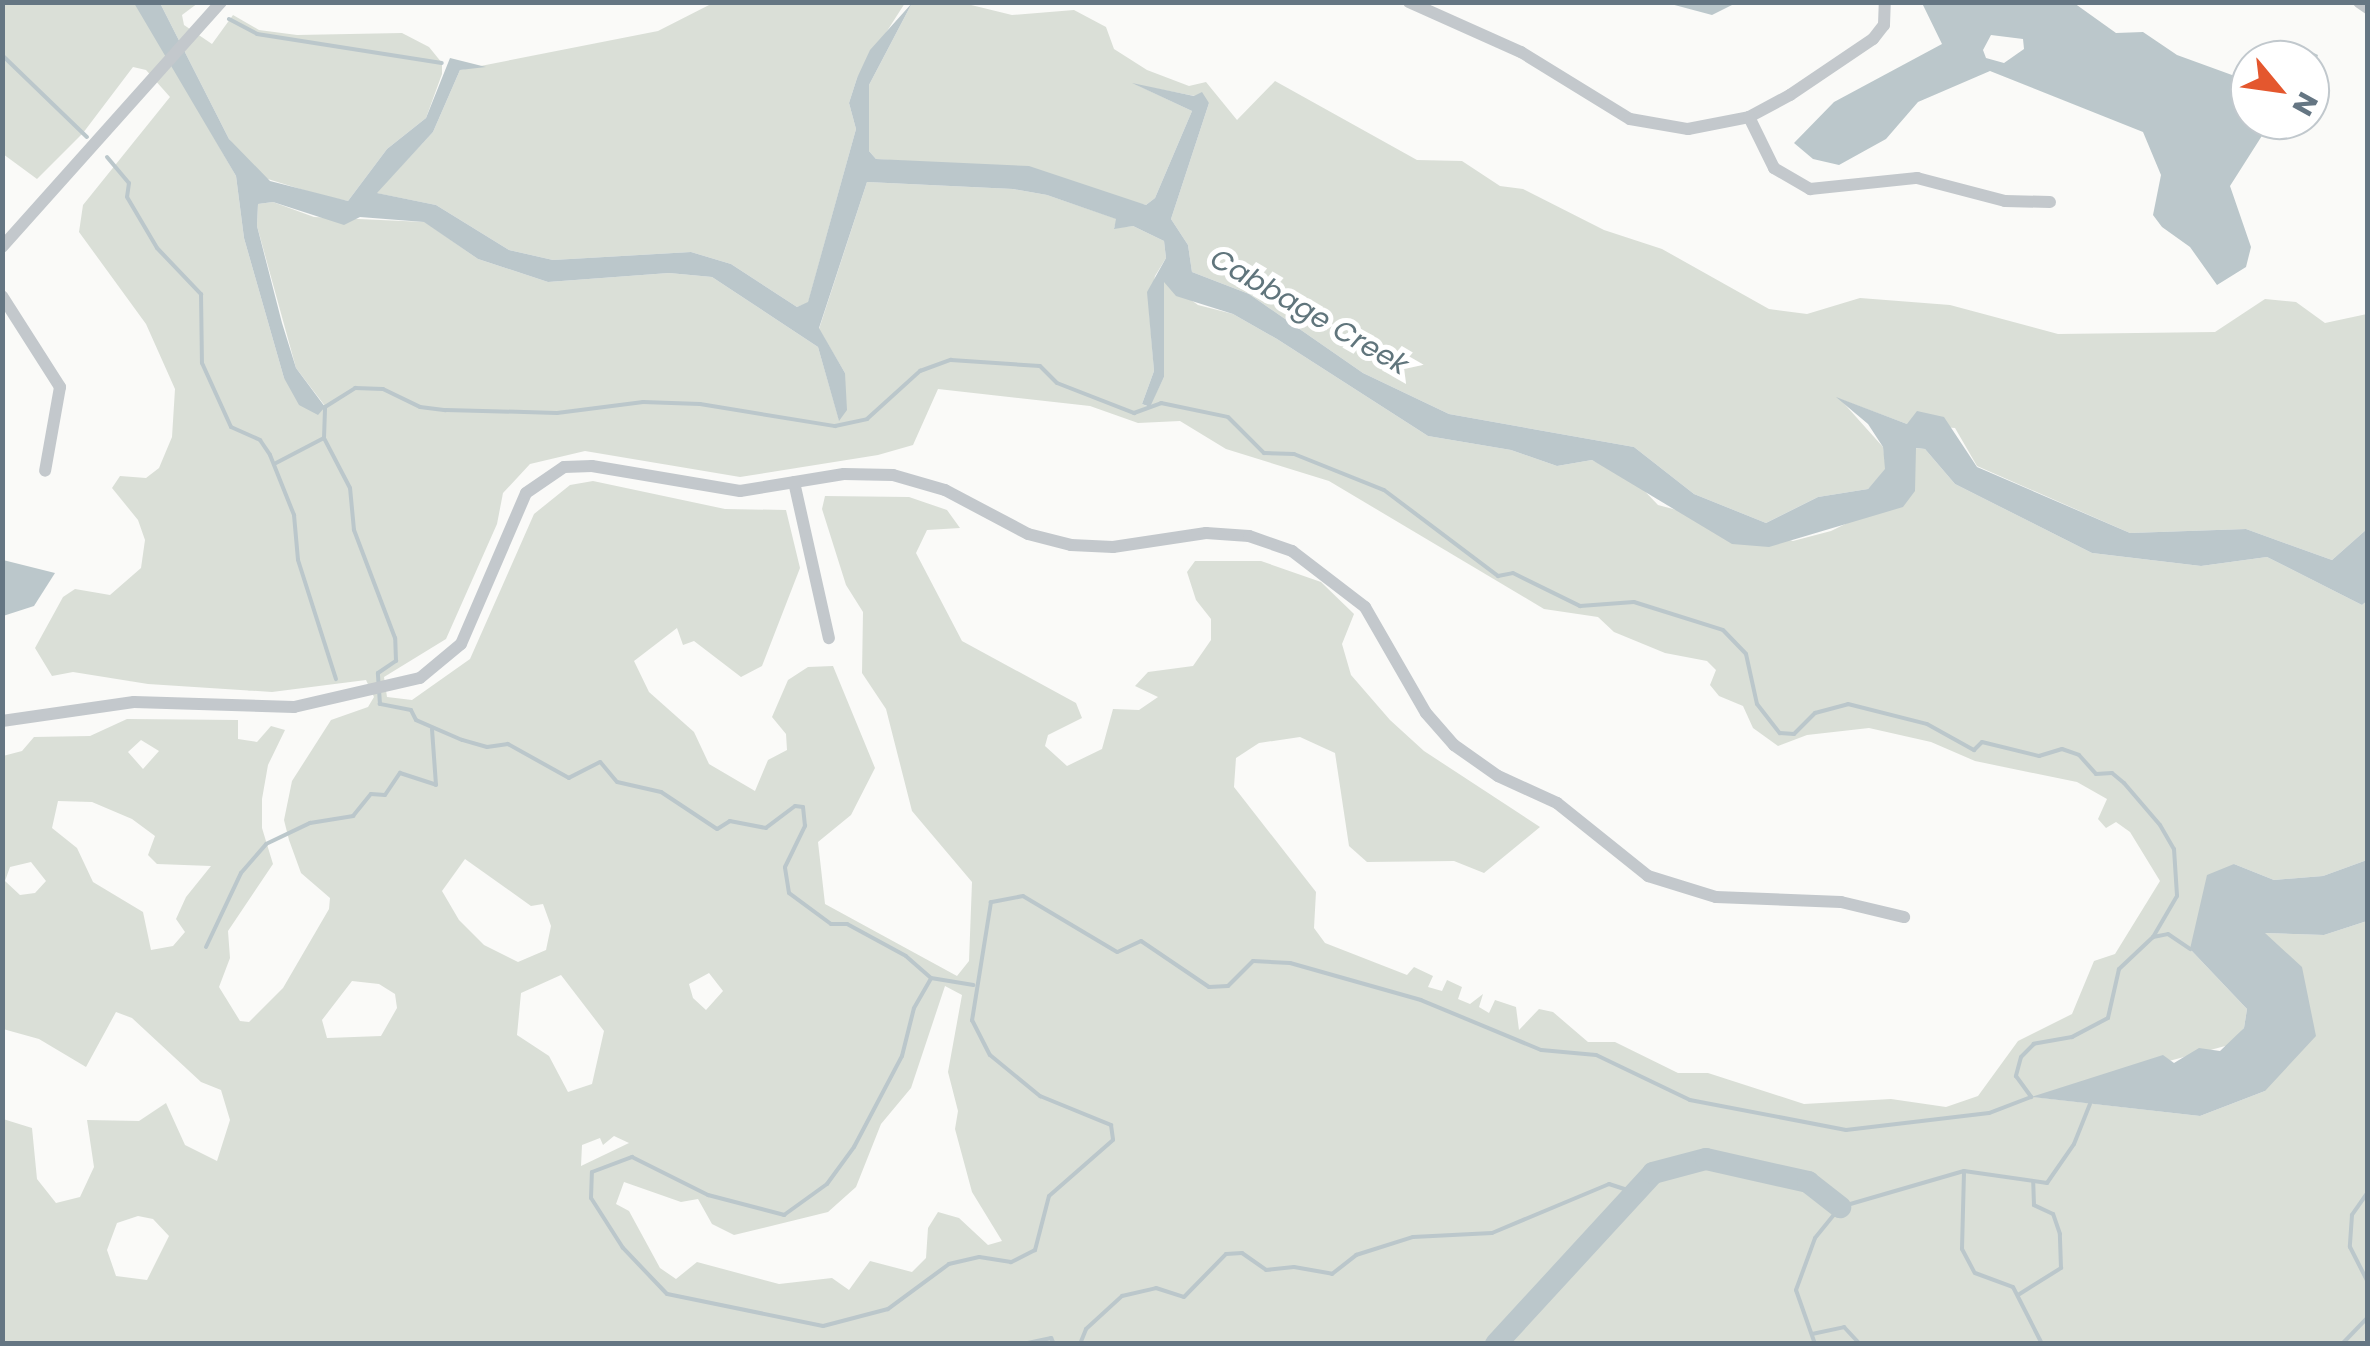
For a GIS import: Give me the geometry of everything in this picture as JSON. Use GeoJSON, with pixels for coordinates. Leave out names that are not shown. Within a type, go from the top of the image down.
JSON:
{"type":"FeatureCollection","features":[{"type":"Feature","properties":{"kind":"street"},"geometry":{"type":"LineString","coordinates":[[2,247],[148,89],[220,2]]}},
{"type":"Feature","properties":{"kind":"street"},"geometry":{"type":"LineString","coordinates":[[1409,2],[1521,52],[1630,119],[1688,129],[1750,117],[1873,39],[1884,24],[1885,2]]}},
{"type":"Feature","properties":{"kind":"street"},"geometry":{"type":"LineString","coordinates":[[2359,2],[2368,8]]}},
{"type":"Feature","properties":{"kind":"street"},"geometry":{"type":"LineString","coordinates":[[1750,117],[1767,160],[1810,188],[1917,178],[2005,201],[2050,202]]}},
{"type":"Feature","properties":{"kind":"street"},"geometry":{"type":"LineString","coordinates":[[2,296],[60,388],[45,472]]}},
{"type":"Feature","properties":{"kind":"street"},"geometry":{"type":"LineString","coordinates":[[2,722],[134,702],[294,707],[369,693],[432,672],[461,644],[520,500],[547,474],[592,466],[740,491],[874,474],[922,481],[1028,534],[1071,545],[1113,547],[1206,533],[1270,542],[1332,575],[1365,606],[1426,713],[1454,745],[1498,776],[1557,804],[1648,876],[1716,897],[1841,902],[1904,917]]}},
{"type":"Feature","properties":{"kind":"street"},"geometry":{"type":"LineString","coordinates":[[794,482],[829,638]]}},
{"type":"Feature","properties":{"kind":"shaded area"},"geometry":{"type":"Polygon","coordinates":[[[3,3],[134,3],[236,176],[244,238],[284,378],[325,406],[296,368],[257,226],[258,204],[273,202],[314,217],[425,222],[478,259],[548,282],[669,273],[712,277],[818,347],[839,420],[845,373],[819,329],[867,182],[1013,189],[1047,195],[1117,219],[1114,228],[1133,226],[1164,241],[1166,258],[1155,276],[1149,309],[1154,371],[1142,404],[1149,407],[1164,377],[1163,280],[1198,305],[1233,314],[1277,339],[1428,436],[1511,450],[1557,466],[1592,460],[1636,482],[1658,505],[1793,541],[1831,531],[1915,490],[1915,448],[1925,449],[1955,484],[2092,553],[2201,566],[2267,557],[2362,605],[2367,601],[2367,860],[2323,876],[2274,880],[2234,864],[2190,949],[2247,1009],[2244,1028],[2229,1045],[2034,1097],[2200,1116],[2265,1091],[2264,933],[2324,935],[2367,921],[2367,1338],[2361,1344],[3,1343],[3,1119],[32,1128],[37,1179],[56,1203],[80,1197],[94,1167],[87,1120],[139,1121],[166,1103],[185,1145],[217,1161],[230,1120],[221,1090],[201,1082],[132,1018],[116,1012],[86,1067],[39,1039],[3,1029],[3,756],[22,751],[34,737],[90,736],[127,719],[238,720],[238,739],[257,742],[271,726],[285,730],[268,765],[262,799],[262,828],[273,864],[228,931],[230,958],[219,987],[240,1021],[249,1022],[283,988],[329,909],[330,898],[301,873],[289,840],[284,820],[292,781],[331,720],[368,707],[374,697],[366,680],[272,692],[148,684],[73,672],[52,676],[35,648],[63,597],[75,589],[110,595],[141,568],[145,540],[138,520],[112,488],[120,476],[146,478],[159,468],[172,437],[175,389],[146,324],[79,232],[83,205],[170,97],[146,70],[133,67],[83,133],[37,179],[3,154],[3,3]],[[938,389],[913,445],[878,455],[740,477],[585,451],[530,464],[503,493],[497,524],[446,639],[384,677],[387,697],[412,700],[470,659],[534,514],[570,485],[593,481],[725,509],[786,510],[800,568],[762,666],[741,677],[694,641],[683,645],[677,628],[634,661],[649,692],[694,732],[709,764],[755,791],[768,760],[787,750],[786,734],[772,717],[788,680],[808,667],[833,666],[875,768],[851,815],[818,842],[825,904],[957,976],[969,961],[972,882],[912,811],[886,709],[862,673],[863,612],[846,585],[822,509],[825,496],[909,497],[947,510],[960,528],[927,530],[916,553],[962,641],[1076,703],[1082,718],[1048,735],[1045,746],[1067,766],[1102,749],[1113,709],[1139,710],[1158,697],[1135,686],[1148,672],[1193,666],[1211,640],[1211,619],[1196,600],[1187,572],[1195,561],[1261,561],[1321,582],[1354,614],[1342,644],[1351,675],[1390,720],[1424,751],[1540,827],[1484,873],[1454,861],[1367,862],[1349,846],[1335,753],[1300,737],[1259,743],[1236,758],[1234,787],[1316,892],[1314,928],[1325,943],[1407,975],[1414,967],[1433,976],[1428,987],[1442,991],[1447,980],[1462,987],[1458,999],[1470,1004],[1483,994],[1479,1007],[1489,1013],[1495,1000],[1516,1007],[1519,1030],[1539,1009],[1553,1012],[1588,1042],[1615,1042],[1678,1073],[1708,1073],[1804,1104],[1891,1099],[1946,1107],[1978,1096],[2018,1041],[2072,1014],[2094,961],[2115,954],[2160,881],[2130,832],[2116,822],[2106,828],[2098,819],[2107,799],[2077,782],[1975,761],[1931,742],[1869,728],[1807,735],[1778,746],[1753,728],[1743,706],[1719,696],[1710,685],[1716,670],[1707,661],[1665,653],[1614,632],[1598,617],[1544,609],[1329,481],[1226,449],[1180,421],[1138,423],[1090,406],[938,389]],[[141,740],[128,752],[143,769],[159,751],[141,740]],[[58,801],[52,828],[77,848],[93,882],[143,912],[151,950],[173,946],[185,932],[176,919],[186,897],[211,866],[157,864],[148,855],[155,836],[132,819],[92,802],[58,801]],[[465,859],[442,891],[459,920],[484,945],[518,962],[546,950],[551,926],[543,904],[531,906],[465,859]],[[31,862],[10,867],[5,881],[20,895],[35,893],[46,881],[31,862]],[[709,973],[689,984],[693,998],[706,1010],[723,991],[709,973]],[[561,975],[521,993],[517,1035],[549,1056],[568,1092],[592,1084],[604,1031],[561,975]],[[352,981],[322,1020],[327,1038],[381,1036],[397,1008],[395,994],[379,984],[352,981]],[[945,986],[911,1088],[881,1124],[856,1187],[828,1212],[734,1235],[712,1224],[698,1199],[681,1202],[624,1182],[616,1204],[629,1211],[660,1268],[676,1279],[697,1262],[779,1284],[832,1278],[849,1290],[870,1261],[912,1272],[926,1258],[928,1228],[938,1212],[959,1218],[988,1245],[1002,1241],[972,1192],[955,1129],[958,1111],[948,1072],[962,995],[945,986]],[[614,1136],[603,1145],[600,1138],[582,1145],[581,1166],[629,1143],[614,1136]],[[138,1216],[117,1223],[107,1250],[116,1276],[147,1280],[169,1236],[153,1219],[138,1216]]]}},
{"type":"Feature","properties":{"kind":"shaded area"},"geometry":{"type":"Polygon","coordinates":[[[134,3],[160,3],[229,139],[270,181],[348,201],[387,149],[426,118],[450,58],[486,67],[460,70],[433,132],[377,193],[436,205],[509,250],[553,260],[691,252],[731,264],[797,307],[808,302],[856,129],[849,103],[857,78],[870,50],[912,3],[869,85],[869,151],[876,159],[1029,166],[1146,205],[1155,198],[1192,111],[1132,83],[1194,96],[1202,92],[1209,103],[1171,219],[1188,245],[1192,272],[1249,294],[1363,373],[1449,414],[1634,447],[1694,494],[1766,523],[1818,497],[1868,489],[1885,469],[1883,447],[1868,424],[1836,397],[1907,424],[1917,411],[1944,417],[1977,467],[2130,533],[2246,529],[2332,560],[2367,529],[2367,601],[2362,605],[2267,557],[2201,566],[2092,553],[1955,484],[1925,449],[1916,448],[1915,491],[1903,507],[1769,547],[1732,544],[1592,460],[1557,466],[1511,450],[1428,436],[1277,339],[1233,314],[1176,296],[1164,282],[1164,377],[1150,407],[1142,404],[1154,371],[1147,292],[1166,258],[1164,241],[1133,226],[1114,229],[1116,219],[1047,195],[1013,189],[867,182],[819,328],[845,373],[847,410],[839,421],[818,347],[712,277],[669,273],[548,282],[478,259],[424,222],[360,217],[344,225],[273,202],[258,204],[257,226],[282,323],[296,368],[325,407],[318,415],[299,405],[284,378],[244,238],[236,176],[134,3]]]}},
{"type":"Feature","properties":{"kind":"shaded area"},"geometry":{"type":"Polygon","coordinates":[[[160,3],[198,3],[182,15],[184,25],[212,44],[233,15],[259,30],[297,35],[402,33],[429,47],[442,63],[442,74],[426,118],[387,149],[348,201],[323,196],[258,176],[229,139],[160,3]]]}},
{"type":"Feature","properties":{"kind":"shaded area"},"geometry":{"type":"Polygon","coordinates":[[[713,3],[905,3],[857,78],[849,103],[856,129],[808,303],[797,307],[731,264],[691,252],[553,260],[509,250],[436,205],[376,193],[433,132],[460,70],[658,31],[713,3]]]}},
{"type":"Feature","properties":{"kind":"shaded area"},"geometry":{"type":"Polygon","coordinates":[[[912,3],[963,3],[1012,15],[1074,10],[1106,27],[1114,49],[1147,70],[1189,86],[1206,82],[1237,120],[1275,81],[1417,160],[1462,161],[1500,186],[1523,189],[1604,230],[1662,249],[1769,309],[1807,314],[1860,298],[1950,305],[2058,334],[2215,332],[2265,299],[2296,302],[2325,323],[2367,314],[2367,529],[2332,560],[2246,529],[2130,533],[1977,466],[1955,428],[1907,424],[1840,399],[1883,447],[1886,469],[1868,489],[1818,497],[1766,523],[1694,494],[1634,447],[1449,414],[1363,373],[1249,294],[1192,272],[1188,245],[1171,219],[1209,103],[1195,96],[1137,85],[1192,111],[1155,198],[1146,205],[972,166],[876,159],[869,151],[869,85],[912,3]]]}},
{"type":"Feature","properties":{"kind":"shaded area"},"geometry":{"type":"Polygon","coordinates":[[[1667,3],[1736,3],[1712,15],[1667,3]]]}},
{"type":"Feature","properties":{"kind":"shaded area"},"geometry":{"type":"Polygon","coordinates":[[[1922,3],[2074,3],[2116,33],[2143,32],[2177,55],[2230,74],[2230,140],[2259,140],[2230,186],[2251,247],[2246,267],[2217,285],[2190,247],[2162,227],[2153,215],[2161,175],[2143,132],[1990,71],[1918,102],[1886,139],[1839,165],[1813,159],[1794,143],[1834,102],[1942,44],[1922,3]],[[1991,35],[1983,50],[1986,58],[2004,63],[2024,49],[2023,39],[1991,35]]]}},
{"type":"Feature","properties":{"kind":"shaded area"},"geometry":{"type":"Polygon","coordinates":[[[3,560],[55,573],[34,606],[3,616],[3,560]]]}},
{"type":"Feature","properties":{"kind":"shaded area"},"geometry":{"type":"Polygon","coordinates":[[[2367,860],[2367,921],[2324,935],[2265,933],[2302,967],[2316,1036],[2265,1091],[2200,1116],[2031,1097],[2163,1055],[2174,1063],[2199,1048],[2220,1051],[2244,1028],[2247,1009],[2190,949],[2207,875],[2234,864],[2274,880],[2323,876],[2367,860]]]}},
{"type":"Feature","properties":{"kind":"waterway"},"geometry":{"type":"LineString","coordinates":[[229,19],[257,34],[442,63]]}},
{"type":"Feature","properties":{"kind":"waterway"},"geometry":{"type":"LineString","coordinates":[[2,55],[87,137]]}},
{"type":"Feature","properties":{"kind":"waterway"},"geometry":{"type":"LineString","coordinates":[[107,157],[129,183],[127,197],[157,248],[201,294],[202,363],[231,427],[260,440],[270,455],[294,515],[298,560],[336,679]]}},
{"type":"Feature","properties":{"kind":"waterway"},"geometry":{"type":"LineString","coordinates":[[951,360],[1040,366],[1057,383],[1134,413],[1161,403],[1228,417],[1264,453],[1294,454],[1384,490],[1498,576],[1513,573],[1580,606],[1634,602],[1723,630],[1746,654],[1757,704],[1780,733],[1794,734],[1815,713],[1848,704],[1927,724],[1974,750],[1982,742],[2039,756],[2062,749],[2079,755],[2096,774],[2112,773],[2124,783],[2160,825],[2174,849],[2177,896],[2153,937],[2119,969],[2108,1018],[2072,1037],[2034,1044],[2021,1057],[2016,1076],[2031,1097],[1989,1113],[1846,1130],[1690,1100],[1596,1055],[1541,1050],[1421,1000],[1290,963],[1253,961],[1228,986],[1209,987],[1141,941],[1117,952],[1023,896],[991,902],[972,1020],[990,1055],[1040,1096],[1111,1125],[1113,1140],[1049,1196],[1035,1250],[1011,1262],[979,1257],[949,1264],[888,1309],[823,1326],[667,1294],[623,1248],[591,1198],[592,1172],[632,1157],[708,1195],[784,1215],[827,1184],[854,1147],[902,1056],[914,1008],[931,978],[906,956],[847,924],[831,924],[789,893],[785,867],[805,826],[803,807],[795,806],[766,828],[730,821],[717,829],[661,792],[617,782],[600,762],[569,778],[508,744],[487,747],[462,740],[416,720],[411,710],[380,704],[378,673],[396,661],[395,638],[354,530],[350,488],[324,438],[325,407],[355,388],[383,389],[420,407],[446,410],[557,413],[643,402],[700,404],[835,426],[867,419],[920,371],[951,360]]}},
{"type":"Feature","properties":{"kind":"waterway"},"geometry":{"type":"LineString","coordinates":[[276,463],[324,438]]}},
{"type":"Feature","properties":{"kind":"waterway"},"geometry":{"type":"LineString","coordinates":[[206,947],[241,873],[266,844],[310,823],[353,816],[371,794],[385,795],[400,773],[436,785],[432,729]]}},
{"type":"Feature","properties":{"kind":"waterway"},"geometry":{"type":"LineString","coordinates":[[2153,937],[2168,934],[2190,949]]}},
{"type":"Feature","properties":{"kind":"waterway"},"geometry":{"type":"LineString","coordinates":[[931,978],[973,985]]}},
{"type":"Feature","properties":{"kind":"waterway"},"geometry":{"type":"LineString","coordinates":[[1815,1344],[1796,1290],[1815,1238],[1840,1207],[1964,1171],[2047,1183],[2074,1144],[2090,1104]]}},
{"type":"Feature","properties":{"kind":"waterway"},"geometry":{"type":"LineString","coordinates":[[1496,1344],[1653,1173],[1706,1159],[1808,1182],[1840,1207]]}},
{"type":"Feature","properties":{"kind":"waterway"},"geometry":{"type":"LineString","coordinates":[[1964,1172],[1962,1249],[1975,1273],[2013,1287],[2042,1344]]}},
{"type":"Feature","properties":{"kind":"waterway"},"geometry":{"type":"LineString","coordinates":[[2018,1295],[2061,1268],[2060,1234],[2053,1214],[2034,1205],[2033,1182]]}},
{"type":"Feature","properties":{"kind":"waterway"},"geometry":{"type":"LineString","coordinates":[[1080,1344],[1086,1329],[1122,1296],[1156,1288],[1184,1297],[1226,1254],[1242,1253],[1266,1270],[1294,1267],[1332,1274],[1356,1255],[1413,1237],[1492,1233],[1609,1184],[1633,1192]]}},
{"type":"Feature","properties":{"kind":"waterway"},"geometry":{"type":"LineString","coordinates":[[2368,1192],[2352,1215],[2350,1247],[2368,1282]]}},
{"type":"Feature","properties":{"kind":"waterway"},"geometry":{"type":"LineString","coordinates":[[2342,1344],[2368,1317]]}},
{"type":"Feature","properties":{"kind":"waterway"},"geometry":{"type":"LineString","coordinates":[[1812,1334],[1844,1327],[1860,1344]]}},
{"type":"Feature","properties":{"kind":"waterway"},"geometry":{"type":"LineString","coordinates":[[1023,1344],[1051,1338],[1054,1344]]}},
{"type":"Feature","properties":{"kind":"water label","name":"Cabbage Creek"},"geometry":{"type":"Point","coordinates":[1309,312]}}]}
